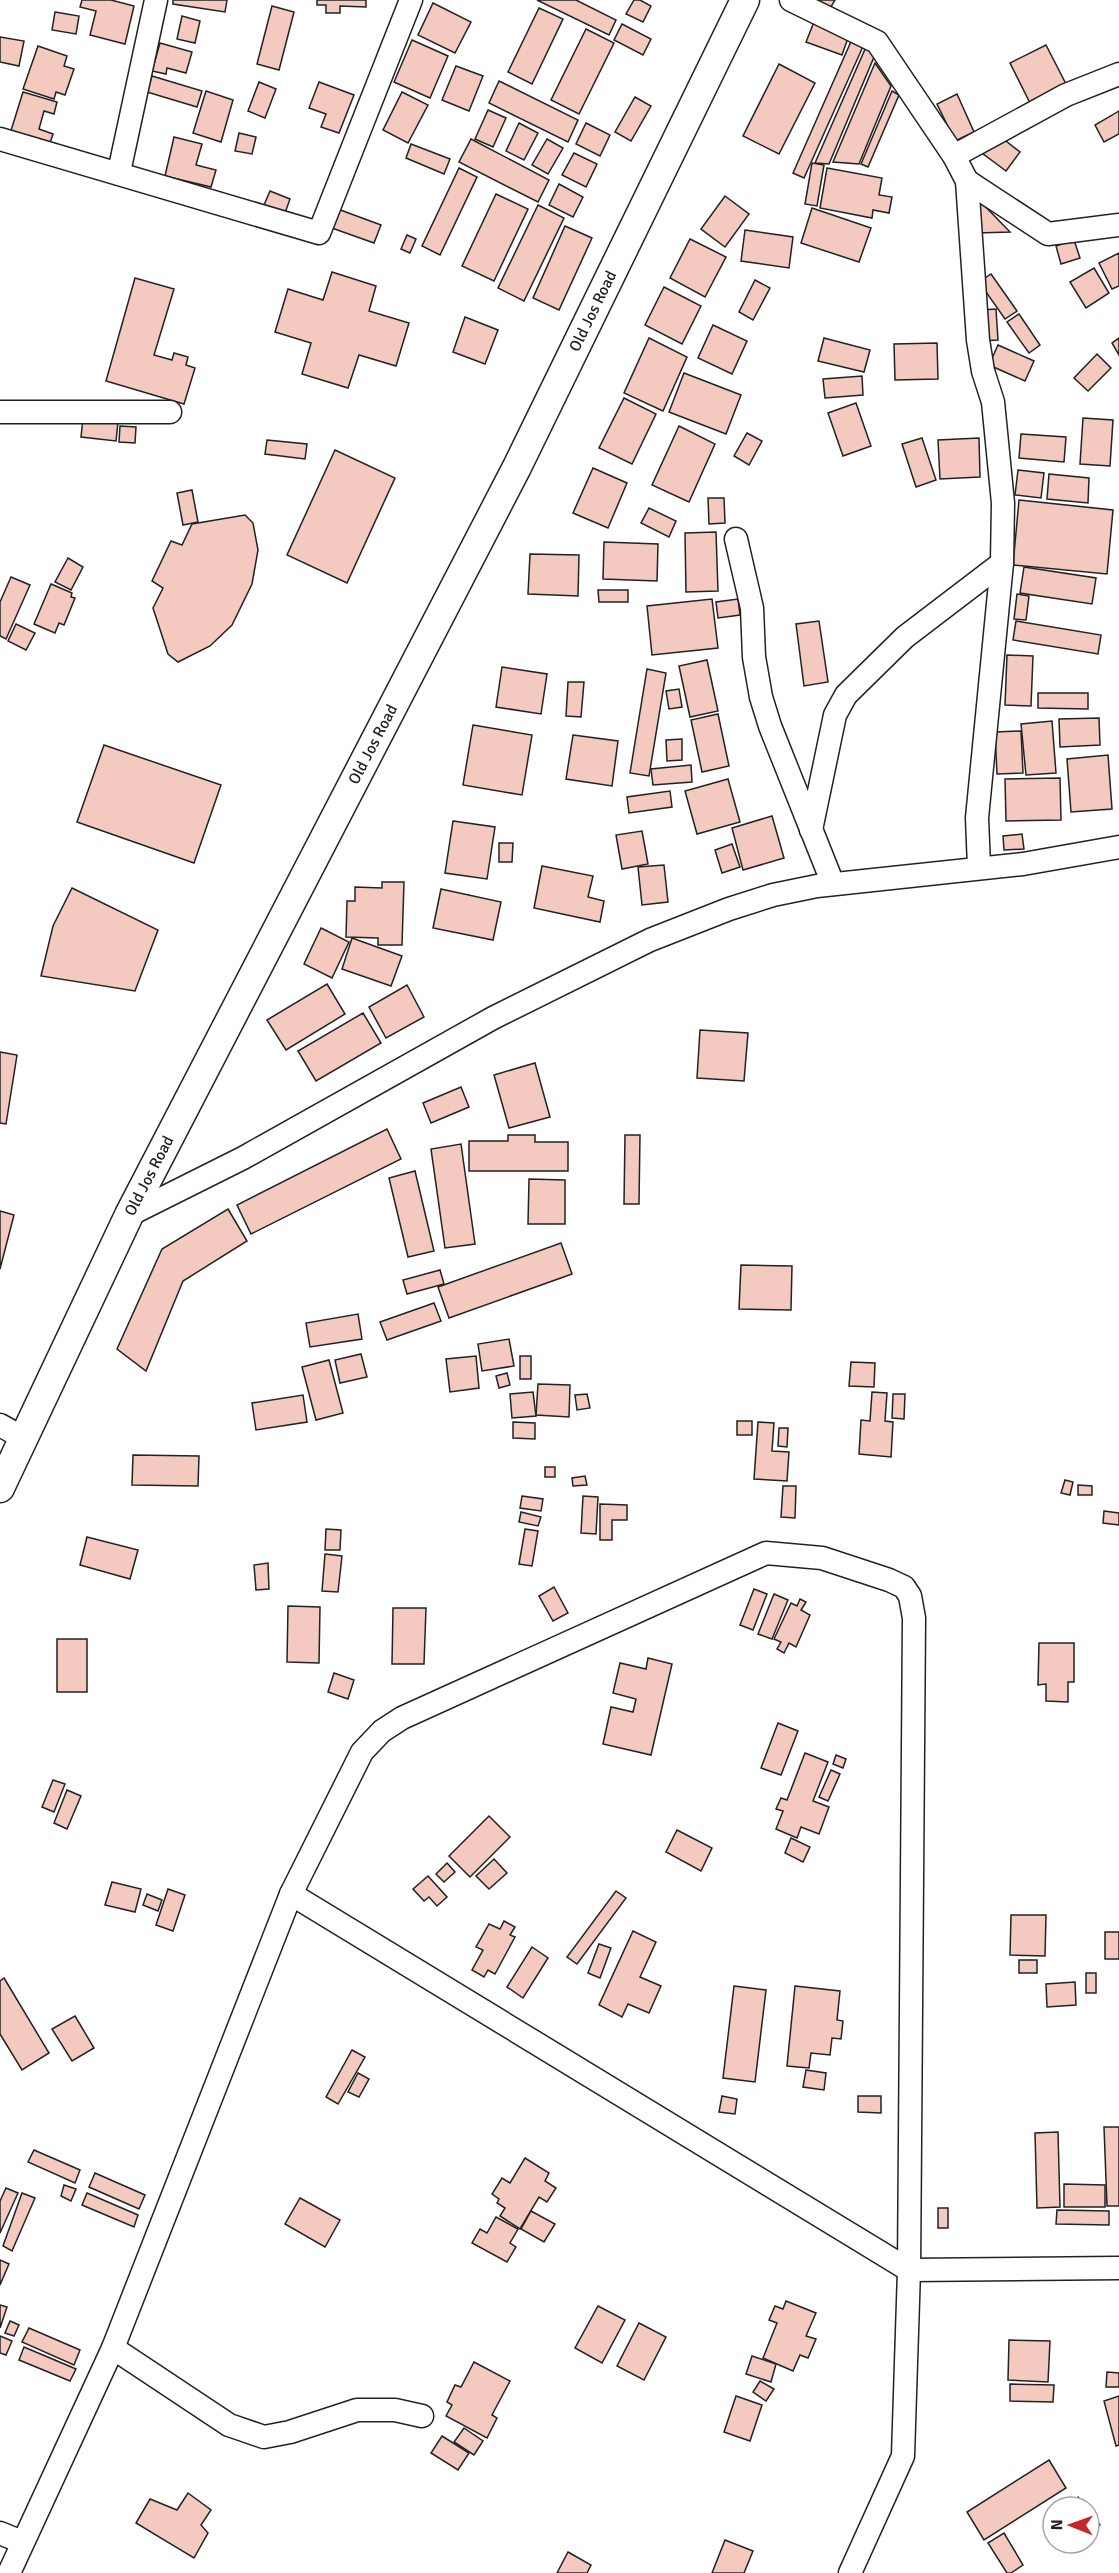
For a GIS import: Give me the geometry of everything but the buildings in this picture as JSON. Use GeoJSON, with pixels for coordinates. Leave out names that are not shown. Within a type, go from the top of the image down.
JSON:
{"type":"FeatureCollection","features":[{"type":"Feature","properties":{"kind":"main road","name":"Old Jos Road"},"geometry":{"type":"LineString","coordinates":[[0,1488],[12,1432],[129,1215],[511,478],[745,0]]}},
{"type":"Feature","properties":{"kind":"street"},"geometry":{"type":"LineString","coordinates":[[118,172],[156,0]]}},
{"type":"Feature","properties":{"kind":"street"},"geometry":{"type":"LineString","coordinates":[[0,139],[319,233],[411,0]]}},
{"type":"Feature","properties":{"kind":"street"},"geometry":{"type":"LineString","coordinates":[[791,0],[877,42],[954,156],[967,181],[978,340],[983,371],[993,402],[1001,464],[1002,563],[977,818],[980,867]]}},
{"type":"Feature","properties":{"kind":"street"},"geometry":{"type":"LineString","coordinates":[[954,156],[1066,95],[1119,75]]}},
{"type":"Feature","properties":{"kind":"street"},"geometry":{"type":"LineString","coordinates":[[967,181],[1048,234],[1119,225]]}},
{"type":"Feature","properties":{"kind":"street"},"geometry":{"type":"LineString","coordinates":[[0,412],[170,412]]}},
{"type":"Feature","properties":{"kind":"street"},"geometry":{"type":"LineString","coordinates":[[736,539],[752,608],[754,657],[761,697],[833,884]]}},
{"type":"Feature","properties":{"kind":"street"},"geometry":{"type":"LineString","coordinates":[[811,830],[835,715],[846,694],[905,637],[1002,563]]}},
{"type":"Feature","properties":{"kind":"street"},"geometry":{"type":"LineString","coordinates":[[129,1215],[243,1158],[493,1018],[650,940],[729,909],[773,895],[833,884],[1023,864],[1119,847]]}},
{"type":"Feature","properties":{"kind":"street"},"geometry":{"type":"LineString","coordinates":[[9,2573],[113,2348],[291,1894],[362,1752],[382,1731],[402,1718],[766,1553],[822,1558],[870,1572],[904,1587],[913,1605],[915,1640],[909,2270],[903,2456],[850,2573]]}},
{"type":"Feature","properties":{"kind":"street"},"geometry":{"type":"LineString","coordinates":[[291,1894],[909,2270],[1119,2268]]}},
{"type":"Feature","properties":{"kind":"street"},"geometry":{"type":"LineString","coordinates":[[113,2348],[229,2425],[264,2437],[290,2432],[357,2410],[395,2410],[422,2416]]}},
{"type":"Feature","properties":{"kind":"street"},"geometry":{"type":"LineString","coordinates":[[0,2533],[22,2542]]}}]}
